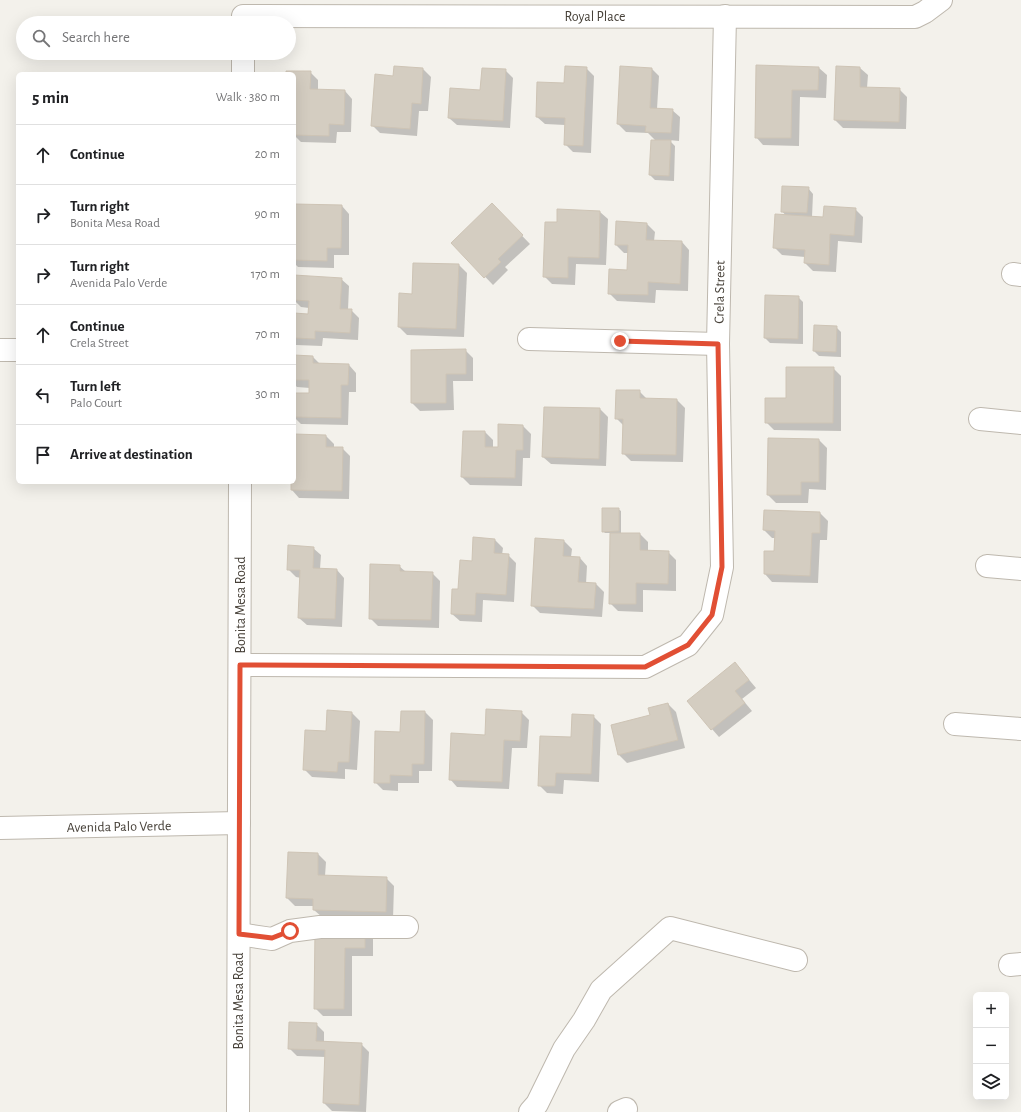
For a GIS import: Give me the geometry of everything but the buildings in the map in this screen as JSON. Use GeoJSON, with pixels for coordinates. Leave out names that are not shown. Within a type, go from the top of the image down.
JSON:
{"type":"FeatureCollection","features":[{"type":"Feature","properties":{"kind":"street","name":"Royal Place"},"geometry":{"type":"LineString","coordinates":[[243,13],[915,16],[925,12],[941,0]]}},
{"type":"Feature","properties":{"kind":"street","name":"Crela Street"},"geometry":{"type":"LineString","coordinates":[[240,665],[645,667],[688,645],[712,615],[722,567],[718,344],[725,16]]}},
{"type":"Feature","properties":{"kind":"street"},"geometry":{"type":"LineString","coordinates":[[243,60],[243,72]]}},
{"type":"Feature","properties":{"kind":"street"},"geometry":{"type":"LineString","coordinates":[[529,339],[718,344]]}},
{"type":"Feature","properties":{"kind":"street"},"geometry":{"type":"LineString","coordinates":[[0,350],[16,350]]}},
{"type":"Feature","properties":{"kind":"street"},"geometry":{"type":"LineString","coordinates":[[980,419],[1021,423]]}},
{"type":"Feature","properties":{"kind":"street","name":"Bonita Mesa Road"},"geometry":{"type":"LineString","coordinates":[[238,1112],[240,484]]}},
{"type":"Feature","properties":{"kind":"street"},"geometry":{"type":"LineString","coordinates":[[987,566],[1021,569]]}},
{"type":"Feature","properties":{"kind":"street"},"geometry":{"type":"LineString","coordinates":[[955,724],[1021,729]]}},
{"type":"Feature","properties":{"kind":"street","name":"Avenida Palo Verde"},"geometry":{"type":"LineString","coordinates":[[0,828],[239,823]]}},
{"type":"Feature","properties":{"kind":"street"},"geometry":{"type":"LineString","coordinates":[[239,934],[272,938],[290,931],[320,927],[407,927]]}},
{"type":"Feature","properties":{"kind":"street"},"geometry":{"type":"LineString","coordinates":[[530,1112],[537,1104],[564,1049],[584,1020],[601,990],[670,928],[796,960]]}},
{"type":"Feature","properties":{"kind":"route"},"geometry":{"type":"LineString","coordinates":[[290,931],[272,938],[239,934],[240,665],[645,667],[688,645],[712,615],[722,567],[718,344],[620,341]]}}]}
